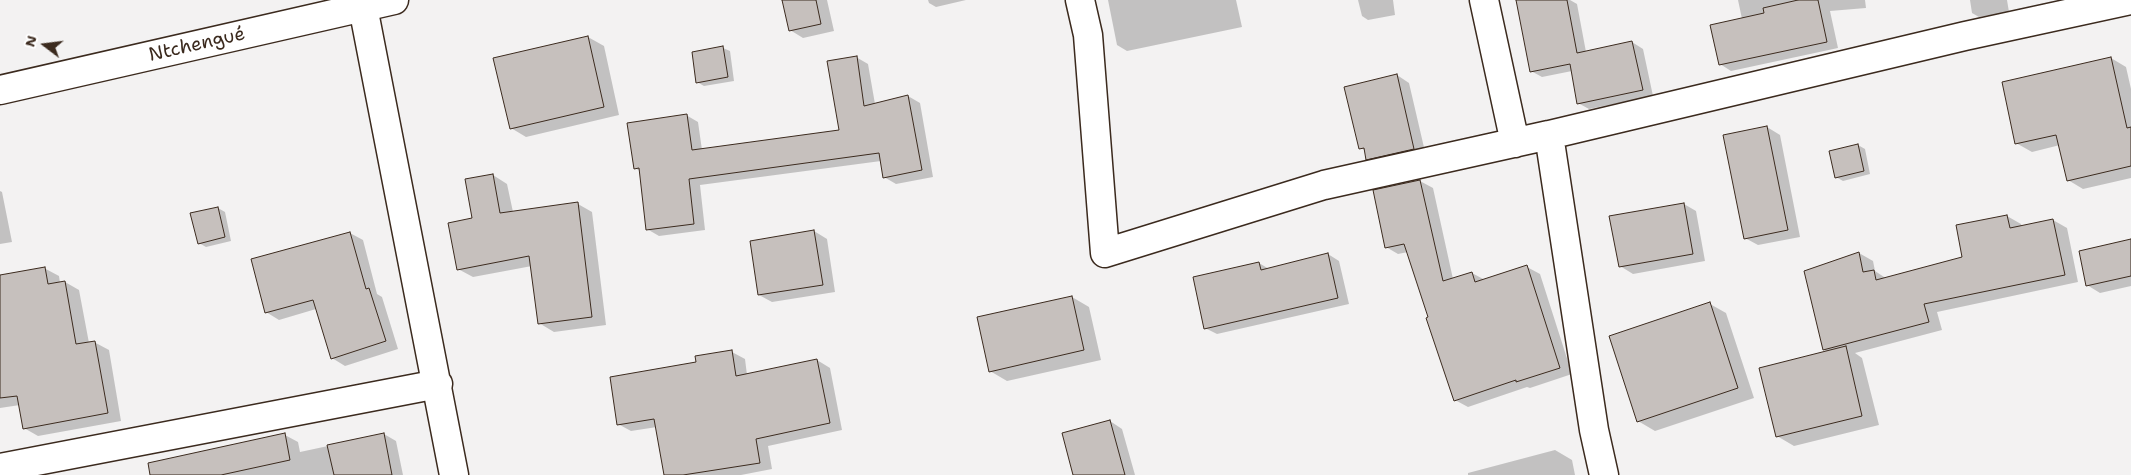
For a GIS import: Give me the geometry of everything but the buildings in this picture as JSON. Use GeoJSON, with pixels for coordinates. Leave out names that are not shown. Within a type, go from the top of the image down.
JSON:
{"type":"FeatureCollection","features":[{"type":"Feature","properties":{"kind":"street","name":"Ntchengué"},"geometry":{"type":"LineString","coordinates":[[0,90],[394,0]]}},
{"type":"Feature","properties":{"kind":"street"},"geometry":{"type":"LineString","coordinates":[[1080,0],[1088,35],[1105,253],[1324,185],[1515,143],[1965,36],[2131,0]]}},
{"type":"Feature","properties":{"kind":"street"},"geometry":{"type":"LineString","coordinates":[[1484,0],[1515,143]]}},
{"type":"Feature","properties":{"kind":"street"},"geometry":{"type":"LineString","coordinates":[[363,7],[438,384],[454,475]]}},
{"type":"Feature","properties":{"kind":"street"},"geometry":{"type":"LineString","coordinates":[[1549,135],[1594,430],[1604,475]]}},
{"type":"Feature","properties":{"kind":"street"},"geometry":{"type":"LineString","coordinates":[[0,468],[438,384]]}}]}
